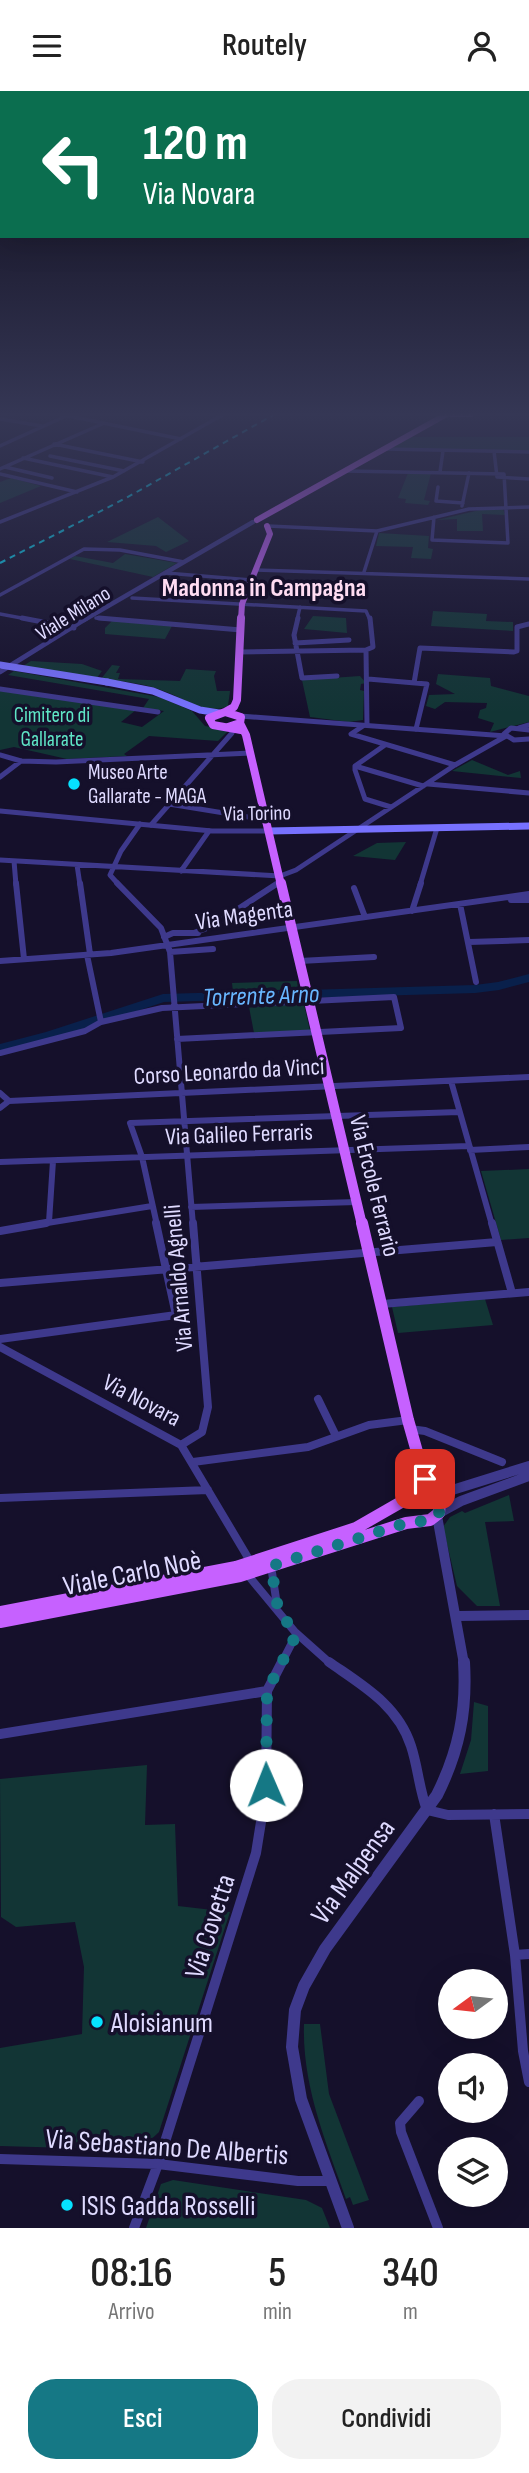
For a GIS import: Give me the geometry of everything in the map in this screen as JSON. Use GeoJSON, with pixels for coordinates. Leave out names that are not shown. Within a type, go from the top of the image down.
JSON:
{"type":"FeatureCollection","features":[{"type":"Feature","properties":{"kind":"main road","name":"Viale Milano"},"geometry":{"type":"LineString","coordinates":[[267,526],[279,514]]}},
{"type":"Feature","properties":{"kind":"main road","name":"Viale Milano"},"geometry":{"type":"LineString","coordinates":[[267,526],[286,514]]}},
{"type":"Feature","properties":{"kind":"main road"},"geometry":{"type":"LineString","coordinates":[[209,720],[226,711],[238,689],[242,604],[256,570],[267,526]]}},
{"type":"Feature","properties":{"kind":"main road"},"geometry":{"type":"LineString","coordinates":[[0,665],[153,691],[200,710],[226,711],[240,721],[230,730],[213,725],[200,710]]}},
{"type":"Feature","properties":{"kind":"main road","name":"Via Ercole Ferrario"},"geometry":{"type":"LineString","coordinates":[[240,721],[251,753],[409,1424],[431,1495]]}},
{"type":"Feature","properties":{"kind":"main road","name":"Via Torino"},"geometry":{"type":"LineString","coordinates":[[269,831],[529,827]]}},
{"type":"Feature","properties":{"kind":"main road"},"geometry":{"type":"LineString","coordinates":[[248,1568],[356,1528],[404,1499],[416,1492],[431,1495],[440,1504],[438,1514],[419,1522],[404,1513],[404,1499],[416,1451]]}},
{"type":"Feature","properties":{"kind":"main road","name":"Viale Carlo Noè"},"geometry":{"type":"LineString","coordinates":[[0,1612],[169,1581],[271,1566],[419,1522]]}},
{"type":"Feature","properties":{"kind":"main road","name":"Viale Carlo Noè"},"geometry":{"type":"LineString","coordinates":[[0,1622],[248,1568]]}},
{"type":"Feature","properties":{"kind":"street"},"geometry":{"type":"LineString","coordinates":[[0,522],[22,514]]}},
{"type":"Feature","properties":{"kind":"street"},"geometry":{"type":"LineString","coordinates":[[267,526],[377,531],[449,514]]}},
{"type":"Feature","properties":{"kind":"street"},"geometry":{"type":"LineString","coordinates":[[434,517],[432,540],[508,543],[508,514]]}},
{"type":"Feature","properties":{"kind":"street","name":"Viale Milano"},"geometry":{"type":"LineString","coordinates":[[0,674],[238,532],[267,526]]}},
{"type":"Feature","properties":{"kind":"street"},"geometry":{"type":"LineString","coordinates":[[364,572],[377,531]]}},
{"type":"Feature","properties":{"kind":"street"},"geometry":{"type":"LineString","coordinates":[[0,596],[85,549],[120,550],[184,562]]}},
{"type":"Feature","properties":{"kind":"street"},"geometry":{"type":"LineString","coordinates":[[256,570],[529,579]]}},
{"type":"Feature","properties":{"kind":"street"},"geometry":{"type":"LineString","coordinates":[[166,573],[251,580]]}},
{"type":"Feature","properties":{"kind":"street"},"geometry":{"type":"LineString","coordinates":[[184,601],[197,576]]}},
{"type":"Feature","properties":{"kind":"street"},"geometry":{"type":"LineString","coordinates":[[128,597],[366,611],[372,623],[373,647],[366,650],[239,652]]}},
{"type":"Feature","properties":{"kind":"street","name":"Viale Milano"},"geometry":{"type":"LineString","coordinates":[[0,674],[128,597]]}},
{"type":"Feature","properties":{"kind":"street"},"geometry":{"type":"LineString","coordinates":[[300,607],[295,627],[295,643],[302,678],[337,676]]}},
{"type":"Feature","properties":{"kind":"street"},"geometry":{"type":"LineString","coordinates":[[0,614],[74,628]]}},
{"type":"Feature","properties":{"kind":"street"},"geometry":{"type":"LineString","coordinates":[[96,618],[240,630]]}},
{"type":"Feature","properties":{"kind":"street"},"geometry":{"type":"LineString","coordinates":[[414,683],[420,648],[514,652],[517,651],[517,627],[529,624]]}},
{"type":"Feature","properties":{"kind":"street"},"geometry":{"type":"LineString","coordinates":[[295,643],[349,641]]}},
{"type":"Feature","properties":{"kind":"street"},"geometry":{"type":"LineString","coordinates":[[365,725],[368,679],[366,650]]}},
{"type":"Feature","properties":{"kind":"street"},"geometry":{"type":"LineString","coordinates":[[368,679],[428,686],[416,729]]}},
{"type":"Feature","properties":{"kind":"street"},"geometry":{"type":"LineString","coordinates":[[0,689],[158,712]]}},
{"type":"Feature","properties":{"kind":"street"},"geometry":{"type":"LineString","coordinates":[[240,721],[256,717],[507,736],[529,748]]}},
{"type":"Feature","properties":{"kind":"street"},"geometry":{"type":"LineString","coordinates":[[426,730],[365,725],[351,734],[455,765]]}},
{"type":"Feature","properties":{"kind":"street"},"geometry":{"type":"LineString","coordinates":[[164,937],[194,933],[212,926],[280,878],[455,765],[519,727],[529,728]]}},
{"type":"Feature","properties":{"kind":"street"},"geometry":{"type":"LineString","coordinates":[[151,825],[230,730]]}},
{"type":"Feature","properties":{"kind":"street"},"geometry":{"type":"LineString","coordinates":[[483,735],[495,743]]}},
{"type":"Feature","properties":{"kind":"street"},"geometry":{"type":"LineString","coordinates":[[520,741],[529,739]]}},
{"type":"Feature","properties":{"kind":"street"},"geometry":{"type":"LineString","coordinates":[[355,767],[385,745]]}},
{"type":"Feature","properties":{"kind":"street"},"geometry":{"type":"LineString","coordinates":[[0,755],[21,761],[66,762],[251,753]]}},
{"type":"Feature","properties":{"kind":"street"},"geometry":{"type":"LineString","coordinates":[[0,777],[21,761]]}},
{"type":"Feature","properties":{"kind":"street"},"geometry":{"type":"LineString","coordinates":[[355,767],[425,785],[529,793]]}},
{"type":"Feature","properties":{"kind":"street"},"geometry":{"type":"LineString","coordinates":[[355,767],[365,799],[391,807]]}},
{"type":"Feature","properties":{"kind":"street"},"geometry":{"type":"LineString","coordinates":[[169,804],[267,820]]}},
{"type":"Feature","properties":{"kind":"street","name":"Via Torino"},"geometry":{"type":"LineString","coordinates":[[0,811],[209,831],[269,831]]}},
{"type":"Feature","properties":{"kind":"street"},"geometry":{"type":"LineString","coordinates":[[139,824],[111,867],[113,881],[161,928],[169,948],[213,949]]}},
{"type":"Feature","properties":{"kind":"street"},"geometry":{"type":"LineString","coordinates":[[412,911],[435,830]]}},
{"type":"Feature","properties":{"kind":"street"},"geometry":{"type":"LineString","coordinates":[[181,871],[209,831]]}},
{"type":"Feature","properties":{"kind":"street"},"geometry":{"type":"LineString","coordinates":[[0,860],[280,878]]}},
{"type":"Feature","properties":{"kind":"street"},"geometry":{"type":"LineString","coordinates":[[14,861],[24,959]]}},
{"type":"Feature","properties":{"kind":"street"},"geometry":{"type":"LineString","coordinates":[[78,865],[99,1019]]}},
{"type":"Feature","properties":{"kind":"street"},"geometry":{"type":"LineString","coordinates":[[354,888],[365,917]]}},
{"type":"Feature","properties":{"kind":"street","name":"Via Magenta"},"geometry":{"type":"LineString","coordinates":[[0,961],[169,948],[205,938],[529,894]]}},
{"type":"Feature","properties":{"kind":"street","name":"Via Magenta"},"geometry":{"type":"LineString","coordinates":[[493,900],[529,900]]}},
{"type":"Feature","properties":{"kind":"street"},"geometry":{"type":"LineString","coordinates":[[460,904],[476,982]]}},
{"type":"Feature","properties":{"kind":"street"},"geometry":{"type":"LineString","coordinates":[[194,933],[205,938],[212,926]]}},
{"type":"Feature","properties":{"kind":"street"},"geometry":{"type":"LineString","coordinates":[[469,942],[529,940]]}},
{"type":"Feature","properties":{"kind":"street","name":"Via Arnaldo Agnelli"},"geometry":{"type":"LineString","coordinates":[[169,948],[208,1407],[205,1431],[200,1439],[181,1445]]}},
{"type":"Feature","properties":{"kind":"street"},"geometry":{"type":"LineString","coordinates":[[300,961],[374,957]]}},
{"type":"Feature","properties":{"kind":"street"},"geometry":{"type":"LineString","coordinates":[[0,1053],[81,1033],[99,1019],[174,1001],[308,996],[394,997],[401,1028],[177,1039]]}},
{"type":"Feature","properties":{"kind":"street","name":"Corso Leonardo da Vinci"},"geometry":{"type":"LineString","coordinates":[[9,1101],[329,1084],[529,1077]]}},
{"type":"Feature","properties":{"kind":"street"},"geometry":{"type":"LineString","coordinates":[[451,1081],[512,1293]]}},
{"type":"Feature","properties":{"kind":"street"},"geometry":{"type":"LineString","coordinates":[[0,1093],[9,1101],[0,1108]]}},
{"type":"Feature","properties":{"kind":"street"},"geometry":{"type":"LineString","coordinates":[[0,1339],[172,1316],[177,1312],[142,1157],[130,1123],[460,1112]]}},
{"type":"Feature","properties":{"kind":"street","name":"Via Galileo Ferraris"},"geometry":{"type":"LineString","coordinates":[[0,1162],[344,1150],[529,1147]]}},
{"type":"Feature","properties":{"kind":"street"},"geometry":{"type":"LineString","coordinates":[[49,1222],[53,1161]]}},
{"type":"Feature","properties":{"kind":"street"},"geometry":{"type":"LineString","coordinates":[[191,1207],[357,1202]]}},
{"type":"Feature","properties":{"kind":"street"},"geometry":{"type":"LineString","coordinates":[[0,1231],[152,1206]]}},
{"type":"Feature","properties":{"kind":"street"},"geometry":{"type":"LineString","coordinates":[[0,1283],[497,1242]]}},
{"type":"Feature","properties":{"kind":"street"},"geometry":{"type":"LineString","coordinates":[[382,1304],[529,1292]]}},
{"type":"Feature","properties":{"kind":"street","name":"Via Novara"},"geometry":{"type":"LineString","coordinates":[[0,1347],[181,1445],[193,1462],[248,1568],[296,1635]]}},
{"type":"Feature","properties":{"kind":"street"},"geometry":{"type":"LineString","coordinates":[[318,1399],[336,1436]]}},
{"type":"Feature","properties":{"kind":"street"},"geometry":{"type":"LineString","coordinates":[[193,1462],[308,1447],[369,1425],[409,1424],[502,1462]]}},
{"type":"Feature","properties":{"kind":"street"},"geometry":{"type":"LineString","coordinates":[[431,1495],[529,1466]]}},
{"type":"Feature","properties":{"kind":"street"},"geometry":{"type":"LineString","coordinates":[[529,1476],[461,1501],[438,1514],[441,1541],[459,1616],[468,1680],[467,1707],[462,1734],[448,1776],[427,1810],[447,1815],[529,1814]]}},
{"type":"Feature","properties":{"kind":"street"},"geometry":{"type":"LineString","coordinates":[[0,1498],[208,1490]]}},
{"type":"Feature","properties":{"kind":"street"},"geometry":{"type":"LineString","coordinates":[[419,1522],[433,1527],[441,1541]]}},
{"type":"Feature","properties":{"kind":"street","name":"Via Novara"},"geometry":{"type":"LineString","coordinates":[[271,1566],[278,1609]]}},
{"type":"Feature","properties":{"kind":"street"},"geometry":{"type":"LineString","coordinates":[[459,1616],[529,1615]]}},
{"type":"Feature","properties":{"kind":"street","name":"Via Covetta"},"geometry":{"type":"LineString","coordinates":[[134,2228],[158,2164],[256,1853],[266,1791],[267,1691],[296,1635]]}},
{"type":"Feature","properties":{"kind":"street","name":"Via Malpensa"},"geometry":{"type":"LineString","coordinates":[[296,1635],[308,1647],[372,1689],[388,1704],[408,1736],[415,1755],[420,1794],[427,1810],[325,1949],[304,1986],[295,2010],[293,2063],[301,2099],[348,2228]]}},
{"type":"Feature","properties":{"kind":"street"},"geometry":{"type":"LineString","coordinates":[[0,1734],[267,1691]]}},
{"type":"Feature","properties":{"kind":"street"},"geometry":{"type":"LineString","coordinates":[[494,1814],[515,1955],[523,2051],[529,2082]]}},
{"type":"Feature","properties":{"kind":"street"},"geometry":{"type":"LineString","coordinates":[[515,1955],[529,1954]]}},
{"type":"Feature","properties":{"kind":"street"},"geometry":{"type":"LineString","coordinates":[[419,2101],[400,2123],[401,2132],[438,2228]]}},
{"type":"Feature","properties":{"kind":"street","name":"Via Sebastiano De Albertis"},"geometry":{"type":"LineString","coordinates":[[0,2159],[158,2164],[298,2181],[331,2181]]}},
{"type":"Feature","properties":{"kind":"green space"},"geometry":{"type":"Polygon","coordinates":[[[464,514],[505,514],[505,515],[482,514],[483,531],[457,531],[457,519],[437,520],[464,514]]]}},
{"type":"Feature","properties":{"kind":"green space"},"geometry":{"type":"Polygon","coordinates":[[[158,517],[189,541],[166,552],[156,546],[107,542],[158,517]]]}},
{"type":"Feature","properties":{"kind":"green space"},"geometry":{"type":"Polygon","coordinates":[[[379,533],[429,536],[428,548],[433,549],[431,559],[411,558],[413,547],[376,546],[379,533]]]}},
{"type":"Feature","properties":{"kind":"green space"},"geometry":{"type":"Polygon","coordinates":[[[125,554],[177,563],[153,577],[70,559],[75,556],[113,563],[125,554]]]}},
{"type":"Feature","properties":{"kind":"green space"},"geometry":{"type":"Polygon","coordinates":[[[255,583],[295,584],[298,588],[295,594],[251,594],[255,583]]]}},
{"type":"Feature","properties":{"kind":"green space"},"geometry":{"type":"Polygon","coordinates":[[[433,611],[487,614],[486,621],[513,622],[513,631],[431,626],[433,611]]]}},
{"type":"Feature","properties":{"kind":"green space"},"geometry":{"type":"Polygon","coordinates":[[[313,616],[346,618],[347,633],[304,629],[313,616]]]}},
{"type":"Feature","properties":{"kind":"green space"},"geometry":{"type":"Polygon","coordinates":[[[112,621],[172,626],[165,639],[105,634],[105,628],[112,621]]]}},
{"type":"Feature","properties":{"kind":"green space"},"geometry":{"type":"Polygon","coordinates":[[[31,661],[82,664],[102,671],[97,678],[23,666],[31,661]]]}},
{"type":"Feature","properties":{"kind":"green space"},"geometry":{"type":"Polygon","coordinates":[[[112,665],[120,666],[116,673],[120,673],[118,679],[180,681],[186,669],[216,671],[214,676],[217,691],[230,691],[228,706],[211,709],[154,688],[101,679],[112,665]]]}},
{"type":"Feature","properties":{"kind":"green space","name":"Cimitero di Gallarate"},"geometry":{"type":"Polygon","coordinates":[[[14,671],[159,697],[192,711],[205,726],[229,730],[218,741],[149,736],[124,754],[127,756],[67,759],[14,747],[0,750],[0,690],[136,710],[121,722],[142,727],[164,711],[143,708],[149,699],[8,675],[14,671]]]}},
{"type":"Feature","properties":{"kind":"green space"},"geometry":{"type":"Polygon","coordinates":[[[438,674],[490,678],[491,686],[529,696],[529,722],[490,732],[494,723],[478,718],[480,710],[486,708],[487,703],[445,702],[435,709],[426,706],[429,695],[455,694],[436,684],[438,674]]]}},
{"type":"Feature","properties":{"kind":"green space"},"geometry":{"type":"Polygon","coordinates":[[[360,676],[366,683],[361,684],[360,690],[364,691],[363,720],[349,722],[310,717],[302,680],[360,676]]]}},
{"type":"Feature","properties":{"kind":"green space"},"geometry":{"type":"Polygon","coordinates":[[[472,760],[508,775],[520,771],[521,778],[452,771],[472,760]]]}},
{"type":"Feature","properties":{"kind":"green space"},"geometry":{"type":"Polygon","coordinates":[[[406,842],[395,860],[353,856],[377,843],[406,842]]]}},
{"type":"Feature","properties":{"kind":"green space"},"geometry":{"type":"Polygon","coordinates":[[[297,981],[298,989],[233,992],[232,983],[297,981]]]}},
{"type":"Feature","properties":{"kind":"green space"},"geometry":{"type":"Polygon","coordinates":[[[304,1004],[310,1031],[254,1033],[249,1007],[304,1004]]]}},
{"type":"Feature","properties":{"kind":"green space"},"geometry":{"type":"Polygon","coordinates":[[[529,1169],[529,1238],[501,1240],[481,1171],[529,1169]]]}},
{"type":"Feature","properties":{"kind":"green space"},"geometry":{"type":"Polygon","coordinates":[[[485,1299],[493,1325],[398,1333],[392,1307],[485,1299]]]}},
{"type":"Feature","properties":{"kind":"green space"},"geometry":{"type":"Polygon","coordinates":[[[509,1495],[514,1521],[485,1522],[500,1606],[477,1606],[457,1586],[443,1527],[450,1517],[462,1511],[465,1513],[509,1495]]]}},
{"type":"Feature","properties":{"kind":"green space"},"geometry":{"type":"Polygon","coordinates":[[[474,1702],[488,1706],[488,1771],[460,1774],[471,1740],[474,1702]]]}},
{"type":"Feature","properties":{"kind":"green space","name":"Aloisianum"},"geometry":{"type":"Polygon","coordinates":[[[147,1765],[145,1825],[175,1824],[178,1906],[230,1912],[159,2132],[140,2150],[0,2146],[0,2048],[82,2034],[84,1967],[75,1922],[16,1927],[1,1917],[0,1779],[147,1765]]]}},
{"type":"Feature","properties":{"kind":"green space"},"geometry":{"type":"Polygon","coordinates":[[[304,2024],[320,2024],[329,2094],[369,2200],[353,2205],[350,2197],[346,2199],[311,2092],[304,2047],[304,2024]]]}},
{"type":"Feature","properties":{"kind":"green space"},"geometry":{"type":"Polygon","coordinates":[[[173,2180],[306,2200],[322,2208],[330,2228],[146,2228],[161,2184],[173,2180]]]}},
{"type":"Feature","properties":{"kind":"waterway","name":"Torrente Arno"},"geometry":{"type":"LineString","coordinates":[[0,1048],[51,1035],[163,998],[475,989],[529,978]]}},
{"type":"Feature","properties":{"kind":"railway"},"geometry":{"type":"LineString","coordinates":[[0,563],[96,514]]}},
{"type":"Feature","properties":{"kind":"place","name":"Museo Arte Gallarate - MAGA"},"geometry":{"type":"Point","coordinates":[74,784]}},
{"type":"Feature","properties":{"kind":"place","name":"Aloisianum"},"geometry":{"type":"Point","coordinates":[97,2022]}},
{"type":"Feature","properties":{"kind":"place","name":"ISIS Gadda Rosselli"},"geometry":{"type":"Point","coordinates":[67,2205]}},
{"type":"Feature","properties":{"kind":"district","name":"Madonna in Campagna"},"geometry":{"type":"Point","coordinates":[264,587]}},
{"type":"Feature","properties":{"kind":"route"},"geometry":{"type":"LineString","coordinates":[[266,1785],[267,1691],[296,1635],[278,1609],[271,1566],[406,1523],[434,1518],[441,1508],[437,1499],[429,1494],[425,1479]]}}]}
